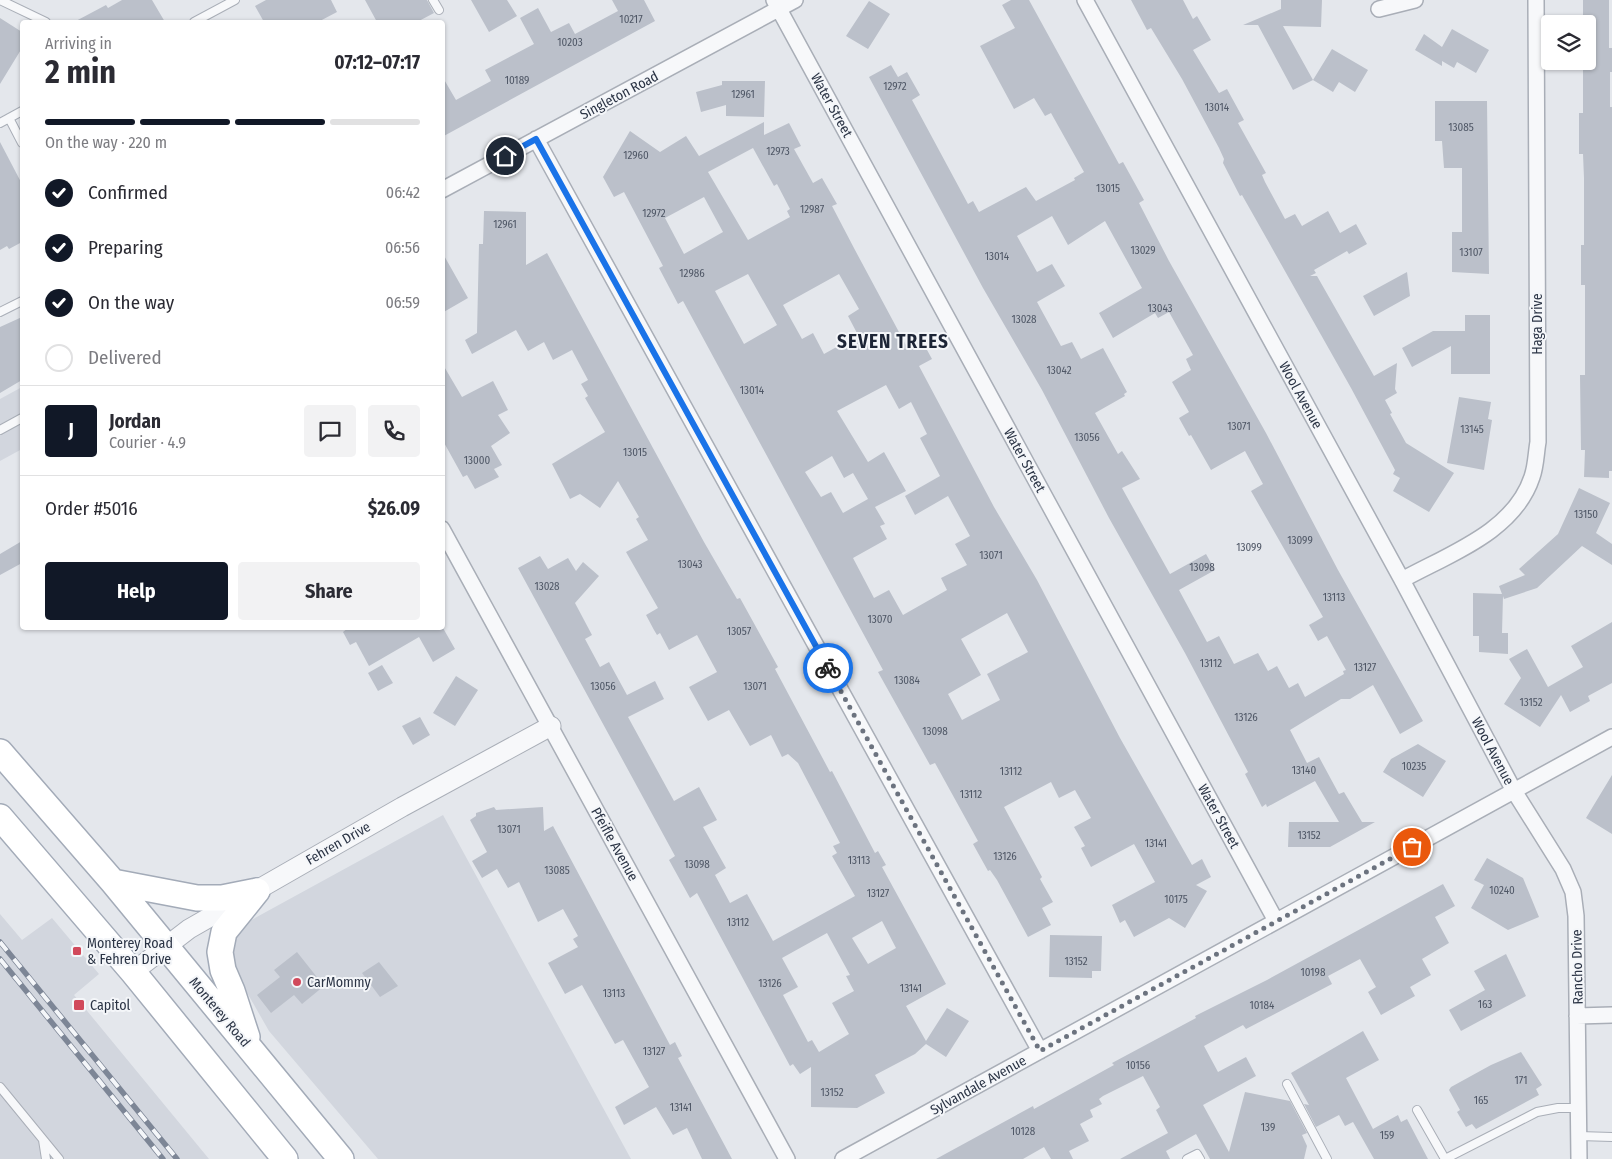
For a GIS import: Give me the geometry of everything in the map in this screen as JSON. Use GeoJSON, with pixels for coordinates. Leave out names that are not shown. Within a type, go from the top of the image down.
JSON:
{"type":"FeatureCollection","features":[{"type":"Feature","properties":{"kind":"main road","name":"Monterey Road"},"geometry":{"type":"LineString","coordinates":[[0,752],[113,882],[341,1159]]}},
{"type":"Feature","properties":{"kind":"main road"},"geometry":{"type":"LineString","coordinates":[[0,817],[133,972],[284,1159]]}},
{"type":"Feature","properties":{"kind":"main road"},"geometry":{"type":"LineString","coordinates":[[113,882],[197,898],[222,898],[256,890]]}},
{"type":"Feature","properties":{"kind":"main road"},"geometry":{"type":"LineString","coordinates":[[251,1049],[223,970],[220,952],[224,932],[256,890]]}},
{"type":"Feature","properties":{"kind":"street","name":"Singleton Road"},"geometry":{"type":"LineString","coordinates":[[445,188],[776,4],[795,0]]}},
{"type":"Feature","properties":{"kind":"street","name":"Wool Avenue"},"geometry":{"type":"LineString","coordinates":[[1085,0],[1402,580],[1514,791]]}},
{"type":"Feature","properties":{"kind":"street"},"geometry":{"type":"LineString","coordinates":[[1379,9],[1416,0]]}},
{"type":"Feature","properties":{"kind":"street","name":"Haga Drive"},"geometry":{"type":"LineString","coordinates":[[1402,580],[1494,530],[1517,506],[1532,477],[1538,442],[1536,0]]}},
{"type":"Feature","properties":{"kind":"street","name":"Water Street"},"geometry":{"type":"LineString","coordinates":[[776,4],[1276,921]]}},
{"type":"Feature","properties":{"kind":"street"},"geometry":{"type":"LineString","coordinates":[[536,139],[1040,1051]]}},
{"type":"Feature","properties":{"kind":"street","name":"Pfeifle Avenue"},"geometry":{"type":"LineString","coordinates":[[445,534],[787,1159]]}},
{"type":"Feature","properties":{"kind":"street","name":"Fehren Drive"},"geometry":{"type":"LineString","coordinates":[[133,972],[189,930],[256,890],[402,806],[551,726]]}},
{"type":"Feature","properties":{"kind":"street","name":"Sylvandale Avenue"},"geometry":{"type":"LineString","coordinates":[[843,1159],[1612,738]]}},
{"type":"Feature","properties":{"kind":"street","name":"Rancho Drive"},"geometry":{"type":"LineString","coordinates":[[1514,791],[1563,869],[1573,892],[1576,916],[1579,1159]]}},
{"type":"Feature","properties":{"kind":"street"},"geometry":{"type":"LineString","coordinates":[[1577,1016],[1612,1015]]}},
{"type":"Feature","properties":{"kind":"lane"},"geometry":{"type":"LineString","coordinates":[[0,0],[42,20]]}},
{"type":"Feature","properties":{"kind":"lane"},"geometry":{"type":"LineString","coordinates":[[198,20],[235,0]]}},
{"type":"Feature","properties":{"kind":"lane"},"geometry":{"type":"LineString","coordinates":[[433,0],[439,10]]}},
{"type":"Feature","properties":{"kind":"lane"},"geometry":{"type":"LineString","coordinates":[[0,123],[20,112]]}},
{"type":"Feature","properties":{"kind":"lane"},"geometry":{"type":"LineString","coordinates":[[9,118],[20,139]]}},
{"type":"Feature","properties":{"kind":"lane"},"geometry":{"type":"LineString","coordinates":[[0,312],[20,302]]}},
{"type":"Feature","properties":{"kind":"lane"},"geometry":{"type":"LineString","coordinates":[[0,430],[20,419]]}},
{"type":"Feature","properties":{"kind":"lane"},"geometry":{"type":"LineString","coordinates":[[1287,1084],[1326,1159]]}},
{"type":"Feature","properties":{"kind":"lane"},"geometry":{"type":"LineString","coordinates":[[0,1087],[59,1159]]}},
{"type":"Feature","properties":{"kind":"lane"},"geometry":{"type":"LineString","coordinates":[[1417,1110],[1445,1159],[1537,1112],[1558,1108],[1578,1108]]}},
{"type":"Feature","properties":{"kind":"lane"},"geometry":{"type":"LineString","coordinates":[[1579,1136],[1612,1137]]}},
{"type":"Feature","properties":{"kind":"lane"},"geometry":{"type":"LineString","coordinates":[[44,1140],[46,1159]]}},
{"type":"Feature","properties":{"kind":"lane"},"geometry":{"type":"LineString","coordinates":[[1187,1159],[1197,1154],[1200,1159]]}},
{"type":"Feature","properties":{"kind":"shaded area"},"geometry":{"type":"Polygon","coordinates":[[[20,388],[20,450],[0,461],[0,399],[20,388]]]}},
{"type":"Feature","properties":{"kind":"shaded area"},"geometry":{"type":"Polygon","coordinates":[[[443,815],[631,1159],[378,1159],[269,1031],[234,970],[229,943],[244,924],[443,815]]]}},
{"type":"Feature","properties":{"kind":"shaded area"},"geometry":{"type":"Polygon","coordinates":[[[0,914],[22,940],[52,918],[99,974],[74,995],[209,1159],[0,1159],[0,914]]]}},
{"type":"Feature","properties":{"kind":"building"},"geometry":{"type":"Polygon","coordinates":[[[122,0],[152,0],[164,20],[78,20],[106,5],[108,8],[122,0]]]}},
{"type":"Feature","properties":{"kind":"building"},"geometry":{"type":"Polygon","coordinates":[[[266,0],[331,0],[337,12],[322,20],[263,20],[255,6],[266,0]]]}},
{"type":"Feature","properties":{"kind":"building"},"geometry":{"type":"Polygon","coordinates":[[[365,0],[427,0],[434,13],[421,20],[376,20],[365,0]]]}},
{"type":"Feature","properties":{"kind":"building"},"geometry":{"type":"Polygon","coordinates":[[[471,0],[507,0],[517,16],[489,32],[471,0]]]}},
{"type":"Feature","properties":{"kind":"building"},"geometry":{"type":"Polygon","coordinates":[[[612,0],[644,0],[655,21],[445,135],[445,81],[456,100],[491,81],[485,70],[534,44],[520,18],[538,8],[551,32],[569,23],[575,34],[618,11],[612,0]]]}},
{"type":"Feature","properties":{"kind":"building"},"geometry":{"type":"Polygon","coordinates":[[[1011,0],[1029,0],[1119,164],[1123,162],[1144,200],[1139,203],[1169,261],[1266,433],[1338,570],[1423,721],[1400,734],[1373,685],[1350,699],[1341,699],[1290,730],[1307,763],[1319,757],[1339,794],[1344,792],[1362,822],[1375,822],[1330,847],[1288,847],[1289,822],[1339,822],[1315,781],[1267,807],[1266,804],[1262,807],[1245,774],[1248,772],[1185,653],[1109,518],[1042,390],[983,288],[869,77],[891,65],[898,77],[907,72],[920,95],[912,100],[968,204],[973,201],[979,212],[1026,187],[1036,201],[1075,180],[1074,178],[1084,172],[1051,113],[1045,116],[1034,98],[1014,109],[980,46],[1015,28],[1002,5],[1011,0]],[[1052,216],[1017,236],[1037,272],[1052,264],[1065,286],[1037,302],[1061,346],[1072,342],[1081,359],[1103,348],[1127,392],[1124,394],[1125,396],[1095,413],[1118,454],[1122,451],[1140,479],[1122,488],[1170,574],[1206,554],[1215,570],[1179,590],[1207,642],[1219,636],[1234,664],[1258,653],[1268,671],[1277,666],[1289,688],[1298,683],[1305,697],[1344,674],[1343,671],[1346,670],[1327,636],[1318,641],[1309,625],[1323,617],[1251,491],[1263,484],[1245,451],[1211,470],[1179,418],[1189,412],[1172,382],[1191,370],[1186,359],[1193,355],[1169,312],[1158,318],[1155,313],[1113,338],[1099,313],[1142,288],[1105,221],[1068,245],[1052,216]]]}},
{"type":"Feature","properties":{"kind":"building"},"geometry":{"type":"Polygon","coordinates":[[[1131,0],[1183,0],[1193,19],[1197,16],[1211,40],[1193,50],[1219,93],[1227,89],[1244,120],[1238,123],[1266,173],[1262,175],[1285,219],[1295,214],[1302,226],[1328,211],[1340,233],[1356,224],[1367,244],[1349,254],[1347,251],[1314,270],[1316,273],[1310,276],[1317,276],[1374,376],[1397,363],[1395,389],[1397,393],[1385,400],[1392,413],[1390,414],[1406,443],[1454,473],[1429,512],[1393,491],[1400,478],[1393,474],[1395,470],[1351,388],[1242,195],[1240,196],[1223,163],[1224,159],[1219,148],[1182,79],[1151,28],[1147,30],[1131,0]]]}},
{"type":"Feature","properties":{"kind":"building"},"geometry":{"type":"Polygon","coordinates":[[[1281,0],[1322,0],[1321,27],[1283,26],[1313,80],[1293,90],[1258,25],[1243,25],[1281,9],[1281,0]]]}},
{"type":"Feature","properties":{"kind":"building"},"geometry":{"type":"Polygon","coordinates":[[[1583,0],[1609,0],[1609,48],[1612,48],[1610,107],[1612,107],[1612,471],[1609,471],[1609,478],[1584,477],[1585,450],[1581,450],[1580,375],[1585,375],[1585,285],[1581,285],[1581,245],[1584,245],[1584,178],[1583,154],[1579,154],[1579,113],[1583,113],[1583,70],[1596,70],[1596,15],[1583,15],[1583,0]]]}},
{"type":"Feature","properties":{"kind":"building"},"geometry":{"type":"Polygon","coordinates":[[[869,1],[890,14],[868,49],[846,36],[869,1]]]}},
{"type":"Feature","properties":{"kind":"building"},"geometry":{"type":"Polygon","coordinates":[[[0,18],[20,31],[20,51],[0,84],[0,18]]]}},
{"type":"Feature","properties":{"kind":"building"},"geometry":{"type":"Polygon","coordinates":[[[1452,29],[1489,50],[1476,73],[1457,62],[1454,68],[1442,61],[1442,66],[1415,50],[1424,34],[1442,47],[1452,29]]]}},
{"type":"Feature","properties":{"kind":"building"},"geometry":{"type":"Polygon","coordinates":[[[1332,49],[1368,70],[1355,92],[1339,82],[1333,92],[1313,80],[1332,49]]]}},
{"type":"Feature","properties":{"kind":"building"},"geometry":{"type":"Polygon","coordinates":[[[722,81],[765,81],[764,117],[726,116],[726,105],[701,112],[696,92],[722,85],[722,81]]]}},
{"type":"Feature","properties":{"kind":"building"},"geometry":{"type":"Polygon","coordinates":[[[1435,101],[1487,101],[1489,274],[1452,272],[1452,232],[1462,232],[1462,168],[1444,168],[1442,141],[1435,141],[1435,101]]]}},
{"type":"Feature","properties":{"kind":"building"},"geometry":{"type":"Polygon","coordinates":[[[764,122],[764,135],[789,123],[801,146],[794,149],[813,183],[822,178],[837,204],[832,206],[907,347],[921,339],[932,359],[919,366],[994,507],[1037,580],[1120,738],[1192,865],[1202,859],[1211,877],[1196,885],[1207,891],[1185,928],[1169,918],[1134,937],[1125,920],[1120,923],[1112,905],[1155,882],[1134,844],[1091,867],[1081,848],[1085,846],[1074,827],[1091,818],[1075,790],[1059,798],[1051,782],[1004,807],[1042,877],[1040,879],[1053,902],[1042,908],[1051,925],[1028,937],[997,880],[990,870],[988,871],[973,844],[978,841],[935,763],[930,765],[878,672],[883,670],[683,301],[678,304],[659,268],[663,266],[624,192],[614,197],[603,177],[630,131],[660,152],[686,136],[699,156],[764,122]],[[753,148],[708,172],[748,240],[790,217],[787,211],[790,209],[777,184],[774,186],[753,148]],[[704,197],[665,218],[684,254],[723,232],[704,197]],[[748,274],[715,291],[744,344],[777,325],[748,274]],[[839,274],[783,305],[802,339],[813,333],[824,354],[858,335],[848,316],[859,309],[839,274]],[[886,385],[837,411],[868,462],[884,452],[906,491],[875,507],[885,524],[880,526],[887,539],[853,558],[874,598],[889,590],[903,615],[947,590],[941,578],[967,565],[955,544],[970,536],[948,496],[915,515],[905,496],[940,476],[920,438],[927,434],[911,402],[899,409],[886,385]],[[832,456],[805,472],[821,497],[831,492],[843,513],[868,499],[853,473],[844,478],[832,456]],[[1007,613],[961,639],[981,675],[948,694],[962,720],[1000,700],[987,674],[1028,652],[1007,613]]]}},
{"type":"Feature","properties":{"kind":"building"},"geometry":{"type":"Polygon","coordinates":[[[0,142],[20,180],[20,243],[9,249],[7,246],[0,250],[0,142]]]}},
{"type":"Feature","properties":{"kind":"building"},"geometry":{"type":"Polygon","coordinates":[[[484,211],[526,212],[526,265],[547,253],[704,542],[737,599],[740,598],[778,667],[775,669],[875,853],[878,851],[886,865],[882,867],[946,984],[906,1006],[926,1041],[947,1008],[969,1021],[946,1057],[926,1044],[915,1054],[875,1075],[885,1093],[857,1108],[811,1107],[811,1067],[800,1074],[793,1064],[790,1066],[697,893],[690,898],[669,860],[675,856],[518,568],[540,556],[548,569],[568,558],[576,571],[583,562],[599,576],[575,603],[592,635],[585,639],[600,667],[609,662],[627,695],[655,681],[664,699],[628,717],[674,801],[699,787],[717,820],[703,827],[726,868],[715,875],[730,903],[747,894],[773,941],[855,896],[832,856],[837,853],[833,846],[840,843],[798,763],[788,754],[782,757],[771,735],[750,746],[729,710],[708,721],[689,687],[717,672],[697,635],[669,650],[660,633],[657,635],[654,630],[646,615],[658,608],[626,552],[648,540],[636,519],[639,517],[618,481],[600,508],[580,494],[570,499],[552,464],[605,432],[585,398],[588,396],[581,384],[588,380],[572,350],[553,360],[544,342],[528,351],[516,330],[472,354],[465,340],[477,333],[479,244],[483,244],[484,211]],[[882,921],[852,938],[868,964],[896,948],[882,921]],[[827,933],[782,958],[798,987],[783,995],[808,1042],[812,1040],[819,1052],[849,1034],[832,1003],[854,991],[846,976],[850,975],[827,933]]]}},
{"type":"Feature","properties":{"kind":"building"},"geometry":{"type":"Polygon","coordinates":[[[445,257],[468,298],[445,311],[445,257]]]}},
{"type":"Feature","properties":{"kind":"building"},"geometry":{"type":"Polygon","coordinates":[[[1407,272],[1410,296],[1374,316],[1363,296],[1407,272]]]}},
{"type":"Feature","properties":{"kind":"building"},"geometry":{"type":"Polygon","coordinates":[[[1465,315],[1490,315],[1490,374],[1451,374],[1451,346],[1412,367],[1402,348],[1433,331],[1465,331],[1465,315]]]}},
{"type":"Feature","properties":{"kind":"building"},"geometry":{"type":"Polygon","coordinates":[[[20,318],[20,381],[0,393],[0,327],[20,318]]]}},
{"type":"Feature","properties":{"kind":"building"},"geometry":{"type":"Polygon","coordinates":[[[445,368],[462,397],[493,381],[508,410],[498,415],[510,433],[491,446],[502,465],[494,469],[499,477],[475,489],[467,475],[463,477],[445,444],[445,368]]]}},
{"type":"Feature","properties":{"kind":"building"},"geometry":{"type":"Polygon","coordinates":[[[1459,397],[1491,402],[1488,419],[1492,420],[1484,470],[1447,463],[1459,397]]]}},
{"type":"Feature","properties":{"kind":"building"},"geometry":{"type":"Polygon","coordinates":[[[1579,488],[1610,503],[1596,533],[1612,544],[1612,565],[1582,546],[1537,588],[1504,599],[1503,596],[1502,633],[1508,633],[1508,654],[1479,652],[1479,636],[1473,636],[1473,593],[1502,594],[1499,586],[1525,575],[1519,569],[1558,534],[1579,488]]]}},
{"type":"Feature","properties":{"kind":"building"},"geometry":{"type":"Polygon","coordinates":[[[20,542],[20,564],[0,575],[0,554],[20,542]]]}},
{"type":"Feature","properties":{"kind":"building"},"geometry":{"type":"Polygon","coordinates":[[[1612,622],[1612,683],[1588,696],[1590,701],[1570,712],[1561,695],[1540,727],[1504,704],[1521,678],[1509,659],[1527,649],[1548,687],[1583,667],[1571,646],[1612,622]]]}},
{"type":"Feature","properties":{"kind":"building"},"geometry":{"type":"Polygon","coordinates":[[[346,630],[444,630],[455,649],[433,662],[419,637],[369,666],[356,642],[350,645],[343,632],[346,630]]]}},
{"type":"Feature","properties":{"kind":"building"},"geometry":{"type":"Polygon","coordinates":[[[382,665],[393,683],[378,691],[368,673],[382,665]]]}},
{"type":"Feature","properties":{"kind":"building"},"geometry":{"type":"Polygon","coordinates":[[[456,676],[478,690],[455,726],[433,713],[456,676]]]}},
{"type":"Feature","properties":{"kind":"building"},"geometry":{"type":"Polygon","coordinates":[[[420,717],[430,735],[413,745],[402,726],[420,717]]]}},
{"type":"Feature","properties":{"kind":"building"},"geometry":{"type":"Polygon","coordinates":[[[1418,744],[1446,761],[1423,797],[1383,772],[1391,759],[1418,744]]]}},
{"type":"Feature","properties":{"kind":"building"},"geometry":{"type":"Polygon","coordinates":[[[1612,775],[1612,834],[1586,818],[1612,775]]]}},
{"type":"Feature","properties":{"kind":"building"},"geometry":{"type":"Polygon","coordinates":[[[494,807],[496,810],[543,807],[544,831],[553,826],[670,1045],[675,1042],[682,1056],[678,1058],[732,1159],[702,1159],[687,1128],[673,1135],[656,1107],[624,1125],[615,1107],[649,1087],[623,1040],[615,1044],[582,985],[565,994],[548,963],[578,947],[573,939],[578,936],[563,909],[538,922],[519,882],[508,888],[497,869],[482,878],[472,861],[487,852],[470,820],[476,816],[476,813],[494,807]]]}},
{"type":"Feature","properties":{"kind":"building"},"geometry":{"type":"Polygon","coordinates":[[[1487,858],[1523,878],[1539,917],[1508,930],[1471,908],[1484,885],[1474,880],[1487,858]]]}},
{"type":"Feature","properties":{"kind":"building"},"geometry":{"type":"Polygon","coordinates":[[[1443,884],[1455,906],[1435,917],[1449,943],[1422,959],[1431,975],[1410,987],[1415,996],[1381,1015],[1368,992],[1376,987],[1360,959],[1328,976],[1332,984],[1246,1029],[1243,1025],[1204,1046],[1218,1072],[1246,1057],[1256,1076],[1203,1105],[1229,1152],[1245,1092],[1290,1101],[1307,1133],[1302,1135],[1307,1146],[1304,1159],[1210,1159],[1196,1134],[1166,1151],[1170,1159],[1120,1159],[1168,1133],[1156,1110],[1160,1107],[1143,1076],[1099,1099],[1102,1104],[1090,1110],[1093,1117],[1080,1124],[1089,1141],[1069,1151],[1073,1159],[1051,1159],[1044,1147],[1023,1159],[936,1159],[1033,1106],[1034,1109],[1114,1065],[1112,1063],[1196,1018],[1195,1016],[1267,980],[1443,884]]]}},
{"type":"Feature","properties":{"kind":"building"},"geometry":{"type":"Polygon","coordinates":[[[1050,935],[1102,936],[1101,971],[1092,971],[1092,978],[1049,977],[1050,935]]]}},
{"type":"Feature","properties":{"kind":"building","name":"CarMommy"},"geometry":{"type":"Polygon","coordinates":[[[297,952],[324,986],[302,1004],[294,995],[271,1013],[257,995],[280,977],[274,970],[297,952]]]}},
{"type":"Feature","properties":{"kind":"building"},"geometry":{"type":"Polygon","coordinates":[[[1506,954],[1526,996],[1461,1031],[1449,1010],[1485,990],[1474,971],[1506,954]]]}},
{"type":"Feature","properties":{"kind":"building"},"geometry":{"type":"Polygon","coordinates":[[[379,962],[398,986],[380,997],[362,973],[379,962]]]}},
{"type":"Feature","properties":{"kind":"building"},"geometry":{"type":"Polygon","coordinates":[[[1363,1031],[1379,1060],[1346,1078],[1373,1129],[1398,1115],[1401,1122],[1407,1119],[1428,1159],[1374,1159],[1353,1122],[1345,1126],[1339,1115],[1316,1127],[1304,1104],[1309,1105],[1291,1073],[1363,1031]]]}},
{"type":"Feature","properties":{"kind":"building"},"geometry":{"type":"Polygon","coordinates":[[[1521,1052],[1542,1085],[1536,1089],[1539,1095],[1476,1129],[1472,1124],[1466,1127],[1457,1112],[1460,1110],[1449,1090],[1451,1087],[1491,1065],[1521,1052]]]}},
{"type":"Feature","properties":{"kind":"railway"},"geometry":{"type":"LineString","coordinates":[[0,942],[177,1159]]}},
{"type":"Feature","properties":{"kind":"railway"},"geometry":{"type":"LineString","coordinates":[[0,959],[163,1159]]}},
{"type":"Feature","properties":{"kind":"way so far"},"geometry":{"type":"LineString","coordinates":[[828,668],[1040,1051],[1412,847]]}},
{"type":"Feature","properties":{"kind":"place","name":"Monterey Road & Fehren Drive"},"geometry":{"type":"Point","coordinates":[77,951]}},
{"type":"Feature","properties":{"kind":"place","name":"CarMommy"},"geometry":{"type":"Point","coordinates":[297,982]}},
{"type":"Feature","properties":{"kind":"place","name":"Capitol"},"geometry":{"type":"Point","coordinates":[79,1005]}},
{"type":"Feature","properties":{"kind":"district","name":"SEVEN TREES"},"geometry":{"type":"Point","coordinates":[893,341]}},
{"type":"Feature","properties":{"kind":"route"},"geometry":{"type":"LineString","coordinates":[[505,156],[536,139],[828,668]]}}]}
